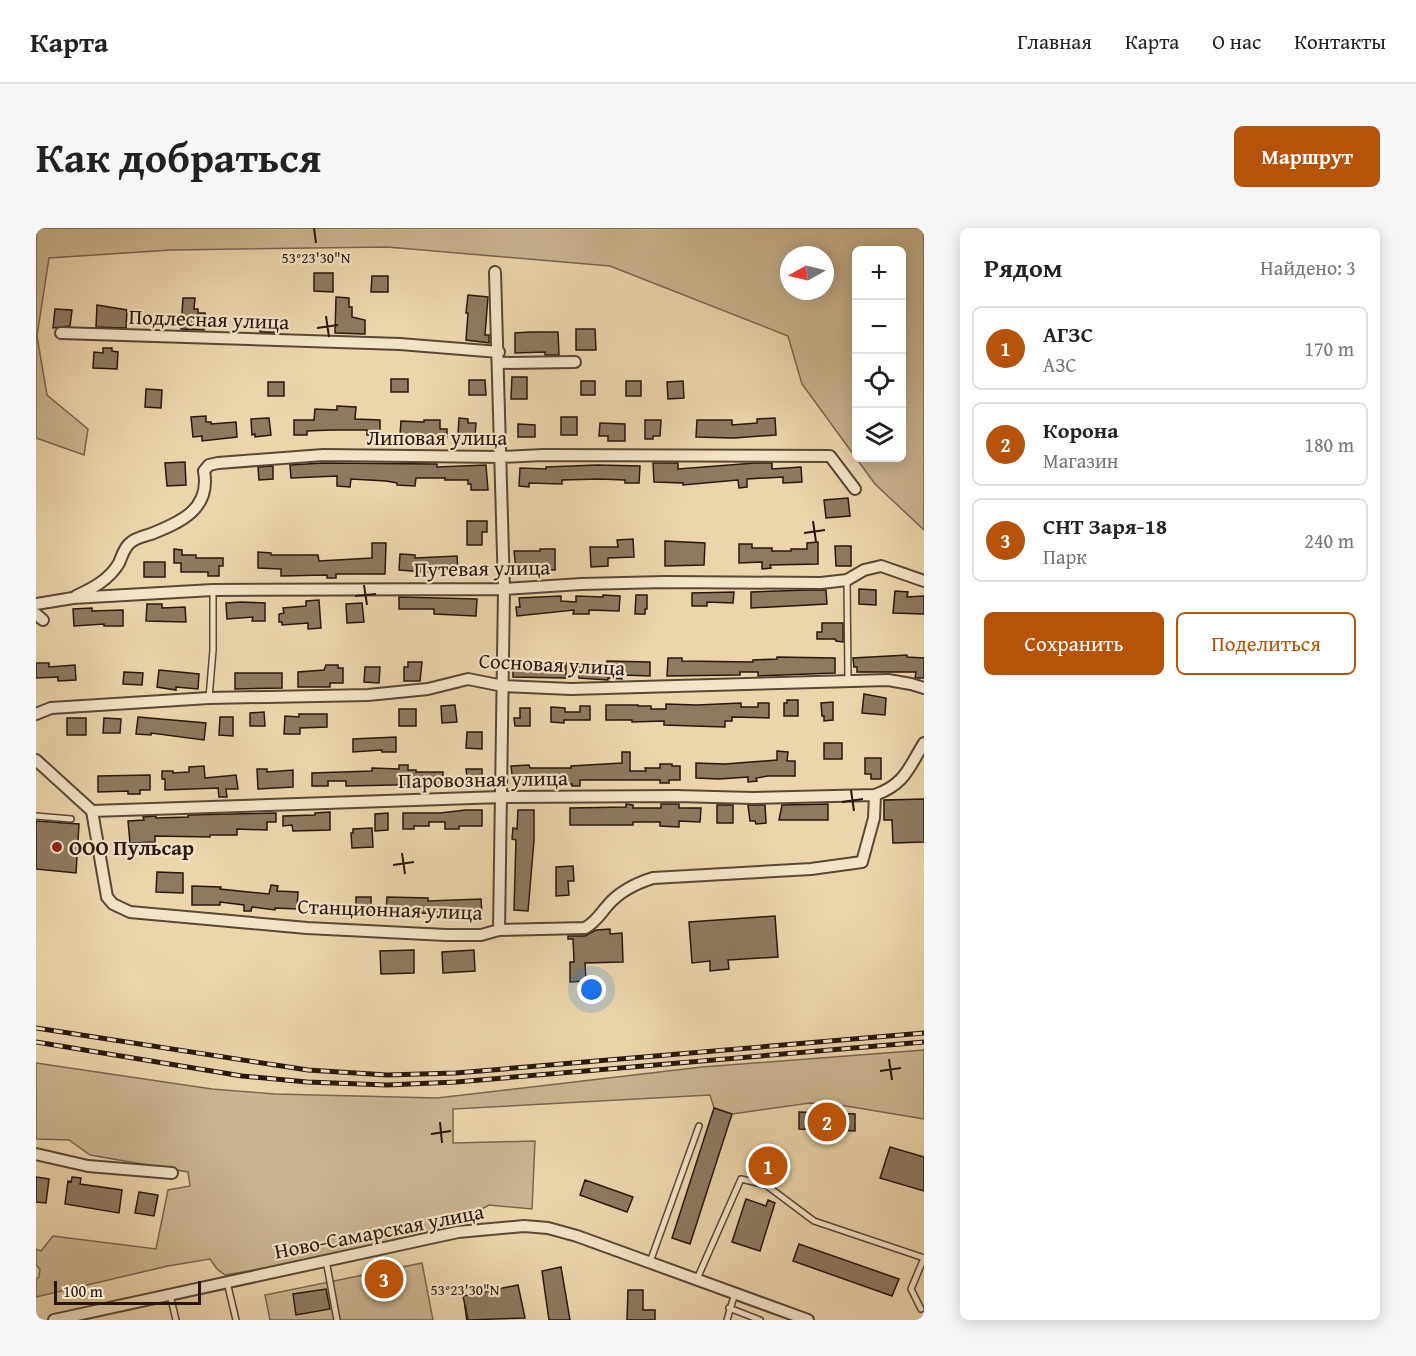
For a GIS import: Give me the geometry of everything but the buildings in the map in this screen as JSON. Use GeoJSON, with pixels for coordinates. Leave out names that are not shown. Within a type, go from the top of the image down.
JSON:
{"type":"FeatureCollection","features":[{"type":"Feature","properties":{"kind":"street"},"geometry":{"type":"LineString","coordinates":[[495,272],[504,589],[499,930]]}},
{"type":"Feature","properties":{"kind":"street","name":"Подлесная улица"},"geometry":{"type":"LineString","coordinates":[[61,333],[400,344],[499,358],[574,362]]}},
{"type":"Feature","properties":{"kind":"street","name":"Липовая улица"},"geometry":{"type":"LineString","coordinates":[[73,598],[99,585],[111,574],[131,542],[194,512],[206,490],[204,471],[210,465],[218,463],[324,455],[830,456],[855,489]]}},
{"type":"Feature","properties":{"kind":"street","name":"Путевая улица"},"geometry":{"type":"LineString","coordinates":[[36,604],[73,598],[213,590],[504,589],[665,582],[821,584],[847,580],[864,570],[881,566],[924,581]]}},
{"type":"Feature","properties":{"kind":"street","name":"Сосновая улица"},"geometry":{"type":"LineString","coordinates":[[36,714],[51,708],[209,698],[368,695],[428,689],[468,679],[503,686],[571,688],[888,680],[924,688]]}},
{"type":"Feature","properties":{"kind":"street"},"geometry":{"type":"LineString","coordinates":[[875,795],[890,790],[901,781],[924,743]]}},
{"type":"Feature","properties":{"kind":"street"},"geometry":{"type":"LineString","coordinates":[[36,760],[92,811]]}},
{"type":"Feature","properties":{"kind":"street","name":"Паровозная улица"},"geometry":{"type":"LineString","coordinates":[[92,811],[501,797],[753,798],[875,795]]}},
{"type":"Feature","properties":{"kind":"street","name":"Станционная улица"},"geometry":{"type":"LineString","coordinates":[[92,811],[107,897],[113,904],[130,912],[374,932],[481,935],[499,930],[585,928],[596,922],[618,896],[640,882],[653,878],[811,869],[862,862],[870,840],[875,795]]}},
{"type":"Feature","properties":{"kind":"street"},"geometry":{"type":"LineString","coordinates":[[36,1154],[88,1166],[172,1173]]}},
{"type":"Feature","properties":{"kind":"street","name":"Ново-Самарская улица"},"geometry":{"type":"LineString","coordinates":[[54,1320],[458,1232],[524,1226],[548,1228],[577,1236],[808,1320]]}},
{"type":"Feature","properties":{"kind":"lane"},"geometry":{"type":"LineString","coordinates":[[847,580],[848,681]]}},
{"type":"Feature","properties":{"kind":"lane"},"geometry":{"type":"LineString","coordinates":[[209,698],[213,650],[213,590]]}},
{"type":"Feature","properties":{"kind":"lane"},"geometry":{"type":"LineString","coordinates":[[36,816],[71,819]]}},
{"type":"Feature","properties":{"kind":"lane"},"geometry":{"type":"LineString","coordinates":[[650,1262],[699,1126]]}},
{"type":"Feature","properties":{"kind":"lane"},"geometry":{"type":"LineString","coordinates":[[697,1279],[741,1179],[766,1185],[814,1221],[924,1258],[912,1289],[921,1310]]}},
{"type":"Feature","properties":{"kind":"lane"},"geometry":{"type":"LineString","coordinates":[[326,1260],[337,1320]]}},
{"type":"Feature","properties":{"kind":"lane"},"geometry":{"type":"LineString","coordinates":[[227,1282],[236,1320]]}},
{"type":"Feature","properties":{"kind":"lane"},"geometry":{"type":"LineString","coordinates":[[726,1320],[735,1293]]}},
{"type":"Feature","properties":{"kind":"lane"},"geometry":{"type":"LineString","coordinates":[[169,1295],[176,1320]]}},
{"type":"Feature","properties":{"kind":"lane"},"geometry":{"type":"LineString","coordinates":[[729,1308],[760,1320]]}},
{"type":"Feature","properties":{"kind":"shaded area"},"geometry":{"type":"Polygon","coordinates":[[[36,228],[924,228],[924,530],[875,484],[859,462],[906,462],[906,246],[852,246],[852,453],[802,384],[788,336],[610,266],[387,247],[171,250],[49,258],[37,336],[47,395],[88,429],[84,455],[36,438],[36,228]]]}},
{"type":"Feature","properties":{"kind":"shaded area"},"geometry":{"type":"Polygon","coordinates":[[[924,1050],[924,1119],[846,1106],[810,1103],[732,1114],[714,1108],[710,1095],[453,1109],[453,1143],[535,1141],[532,1209],[489,1205],[478,1211],[478,1220],[289,1263],[225,1275],[210,1259],[168,1266],[36,1297],[36,1279],[39,1277],[40,1269],[36,1265],[36,1249],[41,1251],[53,1236],[156,1249],[168,1190],[190,1186],[188,1172],[90,1155],[69,1140],[36,1139],[36,1063],[212,1089],[275,1094],[437,1098],[702,1067],[924,1050]]]}},
{"type":"Feature","properties":{"kind":"shaded area"},"geometry":{"type":"Polygon","coordinates":[[[422,1263],[433,1320],[270,1320],[265,1295],[422,1263]]]}},
{"type":"Feature","properties":{"kind":"railway"},"geometry":{"type":"LineString","coordinates":[[36,1028],[308,1070],[387,1075],[456,1073],[924,1033]]}},
{"type":"Feature","properties":{"kind":"railway"},"geometry":{"type":"LineString","coordinates":[[36,1042],[242,1076],[307,1082],[387,1085],[456,1082],[924,1042]]}},
{"type":"Feature","properties":{"kind":"place","name":"ООО Пульсар"},"geometry":{"type":"Point","coordinates":[57,847]}},
{"type":"Feature","properties":{"kind":"place","name":"Корона"},"geometry":{"type":"Point","coordinates":[827,1122]}},
{"type":"Feature","properties":{"kind":"place","name":"АГЗС"},"geometry":{"type":"Point","coordinates":[768,1166]}},
{"type":"Feature","properties":{"kind":"place","name":"СНТ Заря-18"},"geometry":{"type":"Point","coordinates":[384,1279]}}]}
